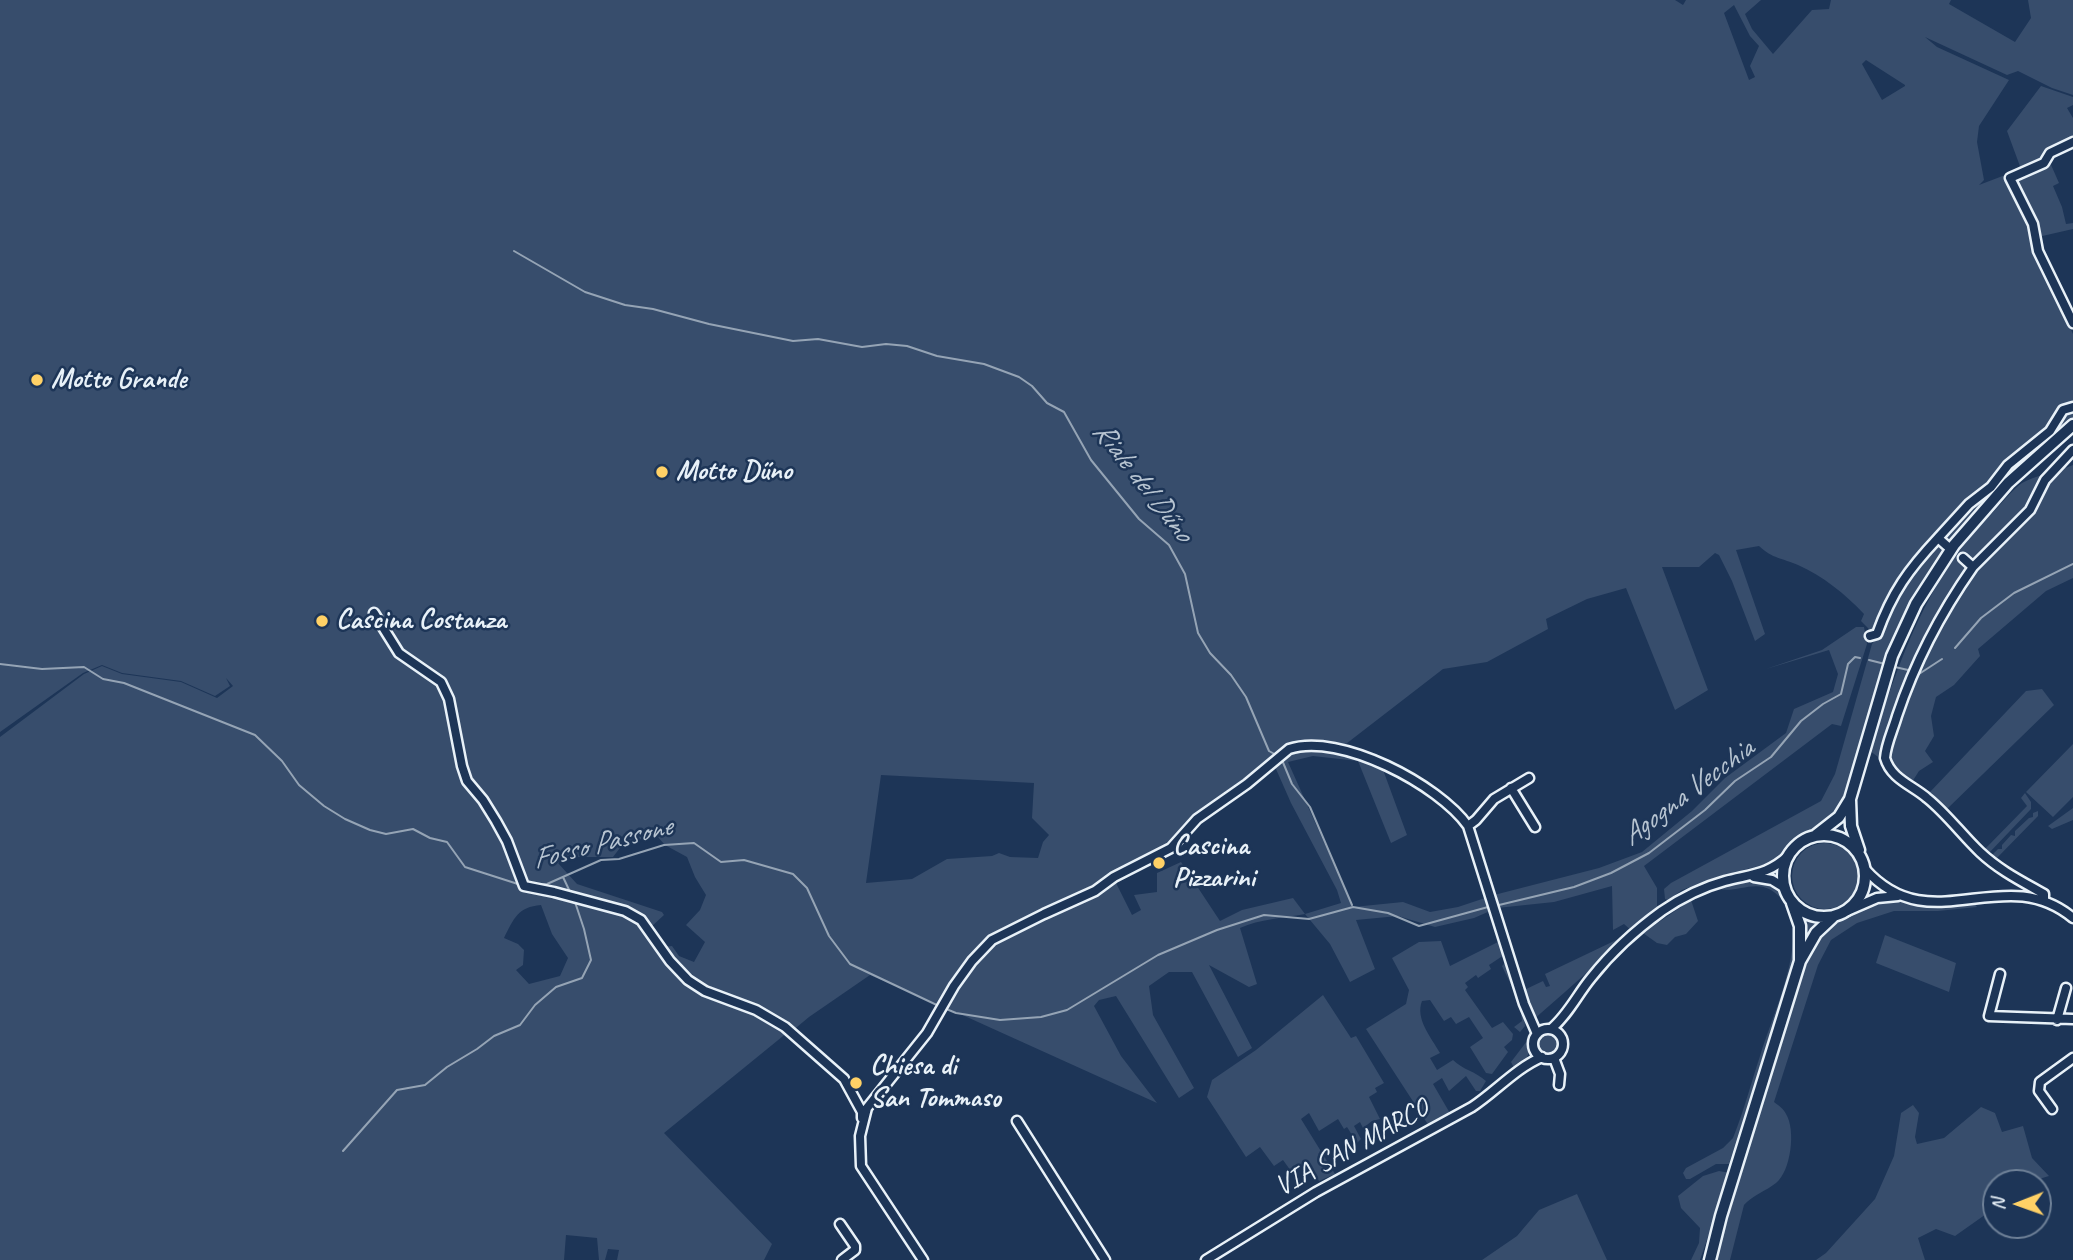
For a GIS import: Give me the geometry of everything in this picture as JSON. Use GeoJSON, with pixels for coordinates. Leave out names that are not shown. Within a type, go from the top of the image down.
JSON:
{"type":"FeatureCollection","features":[{"type":"Feature","properties":{"kind":"main road"},"geometry":{"type":"LineString","coordinates":[[1800,961],[1800,926],[1784,888],[1784,865],[1796,846],[1839,817],[1850,799],[1892,656],[1916,604],[1954,545],[2008,483],[2073,425]]}},
{"type":"Feature","properties":{"kind":"main road"},"geometry":{"type":"LineString","coordinates":[[1710,1260],[1721,1216],[1800,961],[1816,933],[1833,917],[1847,911],[1863,893],[1866,869],[1851,826],[1850,799]]}},
{"type":"Feature","properties":{"kind":"main road"},"geometry":{"type":"LineString","coordinates":[[1816,835],[1840,837],[1860,853]]}},
{"type":"Feature","properties":{"kind":"main road"},"geometry":{"type":"LineString","coordinates":[[1792,902],[1811,915],[1833,917]]}},
{"type":"Feature","properties":{"kind":"street"},"geometry":{"type":"LineString","coordinates":[[2073,142],[2050,153],[2044,163],[2010,178],[2033,224],[2038,251],[2073,323]]}},
{"type":"Feature","properties":{"kind":"street"},"geometry":{"type":"LineString","coordinates":[[1870,636],[1877,634],[1900,582],[1959,513],[1991,486],[2008,465],[2050,430],[2063,410],[2073,407]]}},
{"type":"Feature","properties":{"kind":"street"},"geometry":{"type":"LineString","coordinates":[[2044,900],[2044,894],[2004,872],[1981,853],[1928,798],[1900,780],[1885,758],[1907,685],[1951,598],[1973,567],[2030,510],[2045,480],[2073,450]]}},
{"type":"Feature","properties":{"kind":"street"},"geometry":{"type":"LineString","coordinates":[[1938,538],[1947,546]]}},
{"type":"Feature","properties":{"kind":"street"},"geometry":{"type":"LineString","coordinates":[[1963,558],[1973,567]]}},
{"type":"Feature","properties":{"kind":"street"},"geometry":{"type":"LineString","coordinates":[[374,613],[398,653],[441,682],[449,699],[467,781],[483,800],[507,841],[524,886],[625,911],[641,920],[670,961],[688,980],[705,991],[756,1010],[785,1027],[844,1079],[862,1112],[859,1148],[861,1166],[923,1260]]}},
{"type":"Feature","properties":{"kind":"street"},"geometry":{"type":"LineString","coordinates":[[862,1121],[867,1108],[928,1033],[954,986],[992,940],[1095,891],[1114,877],[1171,849],[1197,820],[1289,749],[1298,746],[1367,756],[1429,789],[1461,815],[1468,826],[1536,1034],[1533,1047],[1542,1057],[1554,1058]]}},
{"type":"Feature","properties":{"kind":"street"},"geometry":{"type":"LineString","coordinates":[[1468,826],[1493,799],[1529,778]]}},
{"type":"Feature","properties":{"kind":"street"},"geometry":{"type":"LineString","coordinates":[[1511,788],[1535,827]]}},
{"type":"Feature","properties":{"kind":"street"},"geometry":{"type":"LineString","coordinates":[[1551,1029],[1562,1020],[1602,965],[1672,904],[1707,887],[1776,867],[1789,855]]}},
{"type":"Feature","properties":{"kind":"street"},"geometry":{"type":"LineString","coordinates":[[1866,869],[1878,883],[1898,895],[1944,902],[2009,894],[2044,900],[2073,918]]}},
{"type":"Feature","properties":{"kind":"street"},"geometry":{"type":"LineString","coordinates":[[1751,876],[1772,880],[1784,888]]}},
{"type":"Feature","properties":{"kind":"street"},"geometry":{"type":"LineString","coordinates":[[1847,911],[1877,898],[1898,895]]}},
{"type":"Feature","properties":{"kind":"street"},"geometry":{"type":"LineString","coordinates":[[2000,974],[1989,1016],[2073,1019]]}},
{"type":"Feature","properties":{"kind":"street"},"geometry":{"type":"LineString","coordinates":[[2057,1020],[2066,988]]}},
{"type":"Feature","properties":{"kind":"street"},"geometry":{"type":"LineString","coordinates":[[1554,1058],[1563,1048],[1562,1020]]}},
{"type":"Feature","properties":{"kind":"street"},"geometry":{"type":"LineString","coordinates":[[1536,1034],[1543,1029],[1551,1029],[1561,1035]]}},
{"type":"Feature","properties":{"kind":"street","name":"VIA SAN MARCO"},"geometry":{"type":"LineString","coordinates":[[1206,1260],[1316,1192],[1492,1094],[1530,1058],[1533,1047]]}},
{"type":"Feature","properties":{"kind":"street","name":"VIA SAN MARCO"},"geometry":{"type":"LineString","coordinates":[[1517,1072],[1542,1057]]}},
{"type":"Feature","properties":{"kind":"street"},"geometry":{"type":"LineString","coordinates":[[1554,1058],[1560,1074],[1559,1085]]}},
{"type":"Feature","properties":{"kind":"street"},"geometry":{"type":"LineString","coordinates":[[2052,1110],[2039,1091],[2040,1082],[2073,1058]]}},
{"type":"Feature","properties":{"kind":"street"},"geometry":{"type":"LineString","coordinates":[[1017,1121],[1105,1260]]}},
{"type":"Feature","properties":{"kind":"street"},"geometry":{"type":"LineString","coordinates":[[840,1224],[855,1246],[855,1251],[842,1260]]}},
{"type":"Feature","properties":{"kind":"shaded area"},"geometry":{"type":"Polygon","coordinates":[[[0,0],[1675,0],[1683,5],[1686,0],[1761,0],[1745,14],[1752,29],[1773,54],[1812,10],[1829,9],[1831,0],[1951,0],[1949,4],[2015,42],[2031,18],[2028,0],[2073,0],[2073,95],[2018,71],[2007,75],[1925,37],[1937,47],[2009,80],[1979,126],[1977,142],[1984,180],[1979,185],[2021,169],[2007,131],[2041,86],[2073,97],[2073,105],[2067,108],[2073,118],[2073,137],[2031,164],[2048,158],[2059,183],[2053,186],[2066,224],[2073,223],[2073,229],[2038,237],[2031,247],[2073,334],[2073,401],[2055,410],[2058,413],[2055,420],[2040,436],[2005,461],[1989,485],[1966,502],[1918,555],[1900,578],[1875,630],[1872,632],[1861,621],[1864,614],[1833,586],[1807,569],[1773,556],[1759,546],[1736,550],[1765,634],[1755,641],[1732,581],[1719,555],[1715,553],[1699,567],[1662,567],[1708,690],[1675,710],[1626,588],[1587,599],[1546,619],[1548,629],[1487,662],[1443,669],[1342,747],[1367,753],[1383,761],[1382,767],[1407,835],[1391,843],[1358,761],[1313,756],[1288,762],[1353,907],[1403,902],[1430,912],[1458,907],[1599,868],[1642,852],[1692,811],[1725,778],[1786,733],[1794,709],[1833,692],[1838,674],[1829,650],[1766,669],[1822,650],[1856,627],[1864,627],[1867,644],[1841,726],[1832,724],[1644,866],[1657,888],[1657,908],[1632,931],[1624,924],[1613,930],[1612,886],[1554,902],[1497,908],[1474,918],[1435,927],[1398,916],[1356,920],[1375,969],[1350,982],[1330,944],[1305,914],[1240,928],[1257,984],[1249,987],[1209,965],[1252,1048],[1238,1057],[1192,972],[1169,972],[1149,986],[1153,1015],[1194,1088],[1179,1098],[1116,996],[1099,1000],[1094,1006],[1121,1056],[1157,1103],[947,1008],[952,997],[946,991],[950,998],[945,1007],[870,975],[791,1032],[757,1009],[687,980],[755,1011],[788,1032],[664,1133],[772,1244],[764,1260],[617,1260],[619,1250],[608,1249],[605,1260],[599,1260],[597,1238],[566,1235],[564,1260],[0,1260],[0,737],[84,674],[102,666],[122,674],[181,682],[217,698],[233,686],[226,678],[230,686],[215,696],[181,681],[122,673],[102,665],[83,673],[0,732],[0,0]],[[1734,5],[1724,13],[1749,80],[1755,77],[1750,66],[1759,46],[1750,36],[1734,5]],[[1866,60],[1862,64],[1882,100],[1905,85],[1866,60]],[[1272,760],[1194,819],[1171,847],[1114,879],[1132,915],[1141,910],[1134,895],[1157,892],[1157,873],[1181,862],[1220,921],[1242,910],[1293,898],[1305,914],[1341,903],[1272,760]],[[881,775],[866,883],[912,879],[947,859],[992,856],[999,853],[1010,857],[1038,858],[1043,842],[1049,835],[1032,818],[1034,783],[881,775]],[[656,835],[623,844],[613,857],[572,857],[558,863],[577,884],[662,912],[664,915],[651,927],[663,947],[672,946],[679,956],[694,962],[705,942],[686,925],[700,910],[706,895],[687,857],[665,845],[656,835]],[[541,905],[527,908],[514,919],[504,938],[524,950],[523,965],[516,970],[529,984],[560,976],[568,958],[552,934],[541,905]]]}},
{"type":"Feature","properties":{"kind":"shaded area"},"geometry":{"type":"Polygon","coordinates":[[[2073,411],[2073,422],[2021,464],[1973,515],[1950,545],[1942,537],[2011,464],[2054,431],[2067,413],[2073,411]]]}},
{"type":"Feature","properties":{"kind":"shaded area"},"geometry":{"type":"Polygon","coordinates":[[[2073,465],[2073,578],[2046,591],[1978,649],[1980,656],[1954,685],[1936,697],[1931,716],[1934,736],[1925,751],[1933,762],[1919,771],[1912,782],[1870,751],[1904,653],[1933,592],[1971,536],[2011,492],[2027,480],[2073,465]]]}},
{"type":"Feature","properties":{"kind":"shaded area"},"geometry":{"type":"Polygon","coordinates":[[[1938,542],[1945,548],[1920,588],[1894,644],[1843,802],[1837,813],[1817,830],[1799,839],[1775,862],[1723,875],[1665,899],[1664,889],[1671,883],[1821,801],[1835,774],[1872,644],[1903,584],[1938,542]]]}},
{"type":"Feature","properties":{"kind":"shaded area"},"geometry":{"type":"Polygon","coordinates":[[[2042,689],[2054,705],[1947,809],[1930,792],[2026,691],[2042,689]]]}},
{"type":"Feature","properties":{"kind":"shaded area"},"geometry":{"type":"Polygon","coordinates":[[[2073,744],[2073,797],[2053,817],[2026,792],[2073,744]]]}},
{"type":"Feature","properties":{"kind":"shaded area"},"geometry":{"type":"Polygon","coordinates":[[[2025,793],[2031,802],[2031,809],[1988,854],[1984,850],[2027,806],[2021,798],[2025,793]]]}},
{"type":"Feature","properties":{"kind":"shaded area"},"geometry":{"type":"Polygon","coordinates":[[[2073,808],[2073,820],[2052,829],[2048,826],[2073,808]]]}},
{"type":"Feature","properties":{"kind":"shaded area"},"geometry":{"type":"Polygon","coordinates":[[[2038,811],[2038,816],[1995,860],[1991,856],[1998,849],[2002,849],[2002,845],[2011,835],[2015,836],[2015,831],[2038,811]]]}},
{"type":"Feature","properties":{"kind":"shaded area"},"geometry":{"type":"Polygon","coordinates":[[[1825,843],[1838,846],[1848,853],[1855,863],[1858,876],[1855,889],[1848,899],[1838,906],[1825,909],[1812,906],[1802,899],[1795,889],[1792,876],[1795,863],[1802,853],[1812,846],[1825,843]]]}},
{"type":"Feature","properties":{"kind":"shaded area"},"geometry":{"type":"Polygon","coordinates":[[[1749,880],[1776,886],[1789,900],[1796,929],[1794,958],[1729,1164],[1716,1164],[1686,1179],[1683,1173],[1686,1168],[1723,1148],[1733,1138],[1791,958],[1792,920],[1780,897],[1765,887],[1758,886],[1719,889],[1720,886],[1749,880]]]}},
{"type":"Feature","properties":{"kind":"shaded area"},"geometry":{"type":"Polygon","coordinates":[[[1889,899],[1932,907],[1975,904],[1977,907],[1938,911],[1894,911],[1857,923],[1831,940],[1818,965],[1774,1102],[1785,1112],[1791,1130],[1785,1169],[1776,1183],[1744,1205],[1730,1260],[1716,1260],[1775,1056],[1797,988],[1816,941],[1829,926],[1858,908],[1889,899]]]}},
{"type":"Feature","properties":{"kind":"shaded area"},"geometry":{"type":"Polygon","coordinates":[[[1691,900],[1698,921],[1686,934],[1675,937],[1667,945],[1657,943],[1643,933],[1691,900]]]}},
{"type":"Feature","properties":{"kind":"shaded area"},"geometry":{"type":"Polygon","coordinates":[[[1804,915],[1823,920],[1806,941],[1806,940],[1804,915]]]}},
{"type":"Feature","properties":{"kind":"shaded area"},"geometry":{"type":"Polygon","coordinates":[[[1630,933],[1533,1020],[1524,990],[1543,981],[1546,987],[1550,986],[1545,974],[1630,933]]]}},
{"type":"Feature","properties":{"kind":"shaded area"},"geometry":{"type":"Polygon","coordinates":[[[1885,935],[1956,963],[1949,992],[1876,963],[1885,935]]]}},
{"type":"Feature","properties":{"kind":"shaded area"},"geometry":{"type":"Polygon","coordinates":[[[1441,941],[1450,966],[1500,941],[1504,955],[1489,965],[1491,969],[1465,983],[1468,987],[1465,990],[1492,1028],[1503,1022],[1513,1034],[1512,1040],[1504,1047],[1508,1052],[1492,1074],[1486,1073],[1470,1047],[1483,1038],[1469,1017],[1456,1024],[1451,1017],[1444,1021],[1430,1000],[1422,1001],[1422,1021],[1440,1053],[1430,1058],[1437,1070],[1453,1060],[1486,1081],[1480,1091],[1476,1091],[1466,1076],[1449,1091],[1442,1078],[1433,1084],[1451,1115],[1429,1126],[1366,1029],[1406,1004],[1409,990],[1392,958],[1419,942],[1441,941]]]}},
{"type":"Feature","properties":{"kind":"shaded area"},"geometry":{"type":"Polygon","coordinates":[[[1506,962],[1524,1016],[1525,1026],[1520,1032],[1514,1027],[1522,1021],[1520,1007],[1502,966],[1506,962]]]}},
{"type":"Feature","properties":{"kind":"shaded area"},"geometry":{"type":"Polygon","coordinates":[[[1323,995],[1351,1038],[1356,1036],[1384,1083],[1375,1088],[1377,1092],[1369,1097],[1380,1119],[1363,1128],[1360,1122],[1354,1126],[1361,1139],[1357,1143],[1338,1119],[1319,1131],[1309,1113],[1301,1119],[1335,1174],[1319,1181],[1310,1164],[1297,1169],[1299,1176],[1296,1178],[1283,1160],[1274,1166],[1260,1147],[1246,1157],[1207,1097],[1212,1080],[1256,1050],[1323,995]]]}},
{"type":"Feature","properties":{"kind":"shaded area"},"geometry":{"type":"Polygon","coordinates":[[[1548,1032],[1556,1035],[1559,1043],[1556,1051],[1548,1054],[1540,1051],[1537,1043],[1540,1035],[1548,1032]]]}},
{"type":"Feature","properties":{"kind":"shaded area"},"geometry":{"type":"Polygon","coordinates":[[[1530,1037],[1528,1056],[1514,1068],[1511,1062],[1530,1037]]]}},
{"type":"Feature","properties":{"kind":"shaded area"},"geometry":{"type":"Polygon","coordinates":[[[1913,1105],[1919,1113],[1915,1137],[1917,1144],[1944,1138],[1981,1107],[1995,1113],[2002,1132],[2023,1126],[2032,1158],[2042,1169],[1982,1169],[1982,1217],[1955,1236],[1936,1229],[1918,1238],[1925,1260],[1816,1260],[1826,1253],[1875,1199],[1894,1156],[1901,1113],[1913,1105]]]}},
{"type":"Feature","properties":{"kind":"shaded area"},"geometry":{"type":"Polygon","coordinates":[[[1719,1171],[1730,1173],[1700,1260],[1691,1260],[1699,1243],[1700,1228],[1681,1208],[1678,1196],[1703,1176],[1719,1171]]]}},
{"type":"Feature","properties":{"kind":"shaded area"},"geometry":{"type":"Polygon","coordinates":[[[1577,1194],[1607,1260],[1482,1260],[1517,1236],[1539,1210],[1577,1194]]]}},
{"type":"Feature","properties":{"kind":"waterway","name":"Riale del Dűno"},"geometry":{"type":"LineString","coordinates":[[514,251],[585,292],[625,305],[793,341],[818,339],[862,347],[886,344],[907,346],[937,356],[984,364],[1019,377],[1032,386],[1047,403],[1064,412],[1091,460],[1139,519],[1169,545],[1185,574],[1198,633],[1210,653],[1231,675],[1246,697],[1269,751],[1278,756]]}},
{"type":"Feature","properties":{"kind":"waterway","name":"Agogna Vecchia"},"geometry":{"type":"LineString","coordinates":[[1955,648],[1981,618],[2014,593],[2073,564]]}},
{"type":"Feature","properties":{"kind":"waterway","name":"Agogna Vecchia"},"geometry":{"type":"LineString","coordinates":[[1499,905],[1574,887],[1611,873],[1649,853],[1705,810],[1735,781],[1771,757],[1801,721],[1841,694],[1848,664],[1855,657],[1860,658]]}},
{"type":"Feature","properties":{"kind":"waterway","name":"Agogna Vecchia"},"geometry":{"type":"LineString","coordinates":[[1919,674],[1942,659]]}},
{"type":"Feature","properties":{"kind":"waterway","name":"Agogna Vecchia"},"geometry":{"type":"LineString","coordinates":[[1869,660],[1885,664]]}},
{"type":"Feature","properties":{"kind":"waterway","name":"Fosso Passone"},"geometry":{"type":"LineString","coordinates":[[0,664],[42,669],[84,667],[103,679],[124,683],[255,735],[282,761],[299,785],[345,819],[386,834],[413,829],[430,838],[447,842],[465,867],[521,885]]}},
{"type":"Feature","properties":{"kind":"waterway","name":"Agogna Vecchia"},"geometry":{"type":"LineString","coordinates":[[1895,667],[1908,670]]}},
{"type":"Feature","properties":{"kind":"waterway","name":"Riale del Dűno"},"geometry":{"type":"LineString","coordinates":[[1282,760],[1292,784],[1310,807],[1352,905]]}},
{"type":"Feature","properties":{"kind":"waterway","name":"Fosso Passone"},"geometry":{"type":"LineString","coordinates":[[537,885],[547,884],[601,860],[619,859],[664,845],[694,843],[721,862],[744,860],[793,874],[807,888],[829,936],[850,964],[939,1006]]}},
{"type":"Feature","properties":{"kind":"waterway"},"geometry":{"type":"LineString","coordinates":[[563,877],[571,894]]}},
{"type":"Feature","properties":{"kind":"waterway"},"geometry":{"type":"LineString","coordinates":[[343,1151],[397,1090],[425,1085],[494,1036],[520,1025],[535,1005],[556,987],[582,978],[591,960],[575,902]]}},
{"type":"Feature","properties":{"kind":"waterway","name":"Fosso Passone"},"geometry":{"type":"LineString","coordinates":[[944,1008],[956,1013],[1000,1020],[1041,1017],[1067,1010],[1158,955],[1217,930],[1264,915],[1309,919],[1353,907],[1388,913],[1419,926],[1488,907]]}},
{"type":"Feature","properties":{"kind":"place","name":"Motto Grande"},"geometry":{"type":"Point","coordinates":[37,380]}},
{"type":"Feature","properties":{"kind":"place","name":"Motto Dűno"},"geometry":{"type":"Point","coordinates":[662,472]}},
{"type":"Feature","properties":{"kind":"place","name":"Cascina Costanza"},"geometry":{"type":"Point","coordinates":[322,621]}},
{"type":"Feature","properties":{"kind":"place","name":"Cascina Pizzarini"},"geometry":{"type":"Point","coordinates":[1159,863]}},
{"type":"Feature","properties":{"kind":"place","name":"Chiesa di San Tommaso"},"geometry":{"type":"Point","coordinates":[856,1083]}}]}
